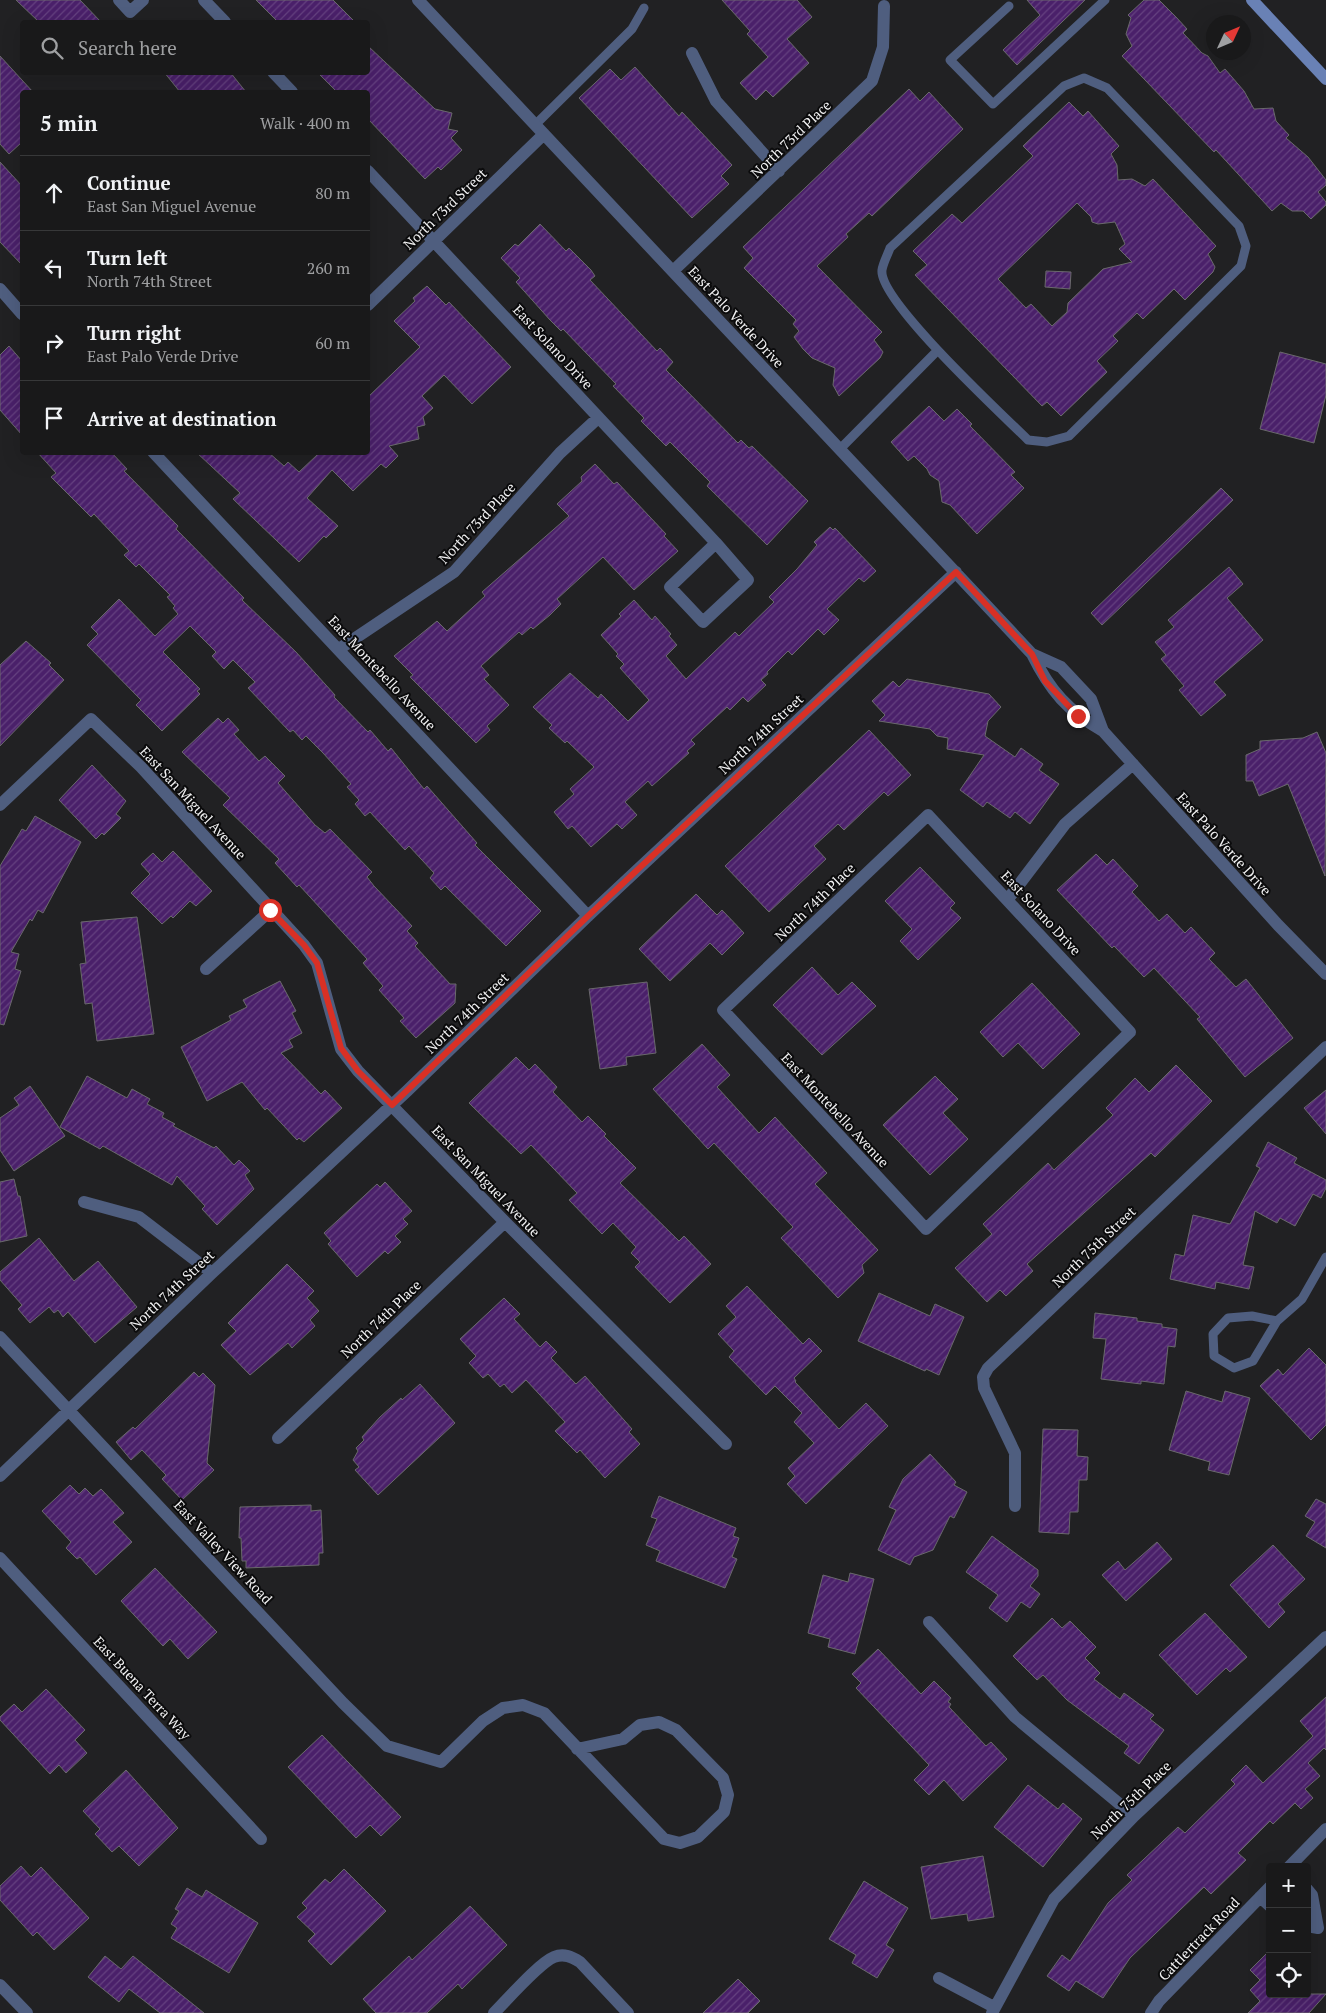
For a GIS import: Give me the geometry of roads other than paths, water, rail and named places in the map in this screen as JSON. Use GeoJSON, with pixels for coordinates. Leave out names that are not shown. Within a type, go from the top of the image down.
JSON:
{"type":"FeatureCollection","features":[{"type":"Feature","properties":{"kind":"main road"},"geometry":{"type":"LineString","coordinates":[[1252,0],[1326,79]]}},
{"type":"Feature","properties":{"kind":"street"},"geometry":{"type":"LineString","coordinates":[[119,0],[130,12],[143,0]]}},
{"type":"Feature","properties":{"kind":"street"},"geometry":{"type":"LineString","coordinates":[[204,0],[223,20]]}},
{"type":"Feature","properties":{"kind":"street","name":"East Palo Verde Drive"},"geometry":{"type":"LineString","coordinates":[[418,0],[1032,654],[1045,681],[1078,716],[1103,731],[1278,925],[1326,974]]}},
{"type":"Feature","properties":{"kind":"street","name":"North 73rd Place"},"geometry":{"type":"LineString","coordinates":[[673,271],[872,81],[883,46],[884,6]]}},
{"type":"Feature","properties":{"kind":"street"},"geometry":{"type":"LineString","coordinates":[[692,53],[716,101],[779,171]]}},
{"type":"Feature","properties":{"kind":"street"},"geometry":{"type":"LineString","coordinates":[[276,75],[290,90]]}},
{"type":"Feature","properties":{"kind":"street","name":"North 73rd Street"},"geometry":{"type":"LineString","coordinates":[[370,303],[540,130]]}},
{"type":"Feature","properties":{"kind":"street","name":"East Solano Drive"},"geometry":{"type":"LineString","coordinates":[[370,173],[434,240],[716,544],[748,580],[703,622],[670,587],[716,544]]}},
{"type":"Feature","properties":{"kind":"street"},"geometry":{"type":"LineString","coordinates":[[0,289],[20,312]]}},
{"type":"Feature","properties":{"kind":"street","name":"North 73rd Place"},"geometry":{"type":"LineString","coordinates":[[340,649],[454,572],[560,453],[598,418]]}},
{"type":"Feature","properties":{"kind":"street","name":"East Montebello Avenue"},"geometry":{"type":"LineString","coordinates":[[156,455],[340,649],[588,916]]}},
{"type":"Feature","properties":{"kind":"street","name":"North 74th Street"},"geometry":{"type":"LineString","coordinates":[[0,1476],[212,1273],[392,1105],[588,916],[956,572]]}},
{"type":"Feature","properties":{"kind":"street","name":"East Palo Verde Drive"},"geometry":{"type":"LineString","coordinates":[[1032,654],[1061,667],[1091,699],[1103,731]]}},
{"type":"Feature","properties":{"kind":"street","name":"East San Miguel Avenue"},"geometry":{"type":"LineString","coordinates":[[0,804],[91,719],[141,767],[304,945],[317,963],[341,1048],[358,1071],[726,1444]]}},
{"type":"Feature","properties":{"kind":"street"},"geometry":{"type":"LineString","coordinates":[[1008,898],[1065,824],[1132,764]]}},
{"type":"Feature","properties":{"kind":"street","name":"East Solano Drive"},"geometry":{"type":"LineString","coordinates":[[926,1229],[1130,1032],[1008,898],[928,815]]}},
{"type":"Feature","properties":{"kind":"street","name":"North 74th Place"},"geometry":{"type":"LineString","coordinates":[[723,1010],[928,815]]}},
{"type":"Feature","properties":{"kind":"street"},"geometry":{"type":"LineString","coordinates":[[206,969],[270,910]]}},
{"type":"Feature","properties":{"kind":"street","name":"East Montebello Avenue"},"geometry":{"type":"LineString","coordinates":[[723,1010],[926,1229]]}},
{"type":"Feature","properties":{"kind":"street","name":"North 75th Street"},"geometry":{"type":"LineString","coordinates":[[1015,1506],[1015,1452],[984,1388],[983,1377],[988,1368],[1326,1047]]}},
{"type":"Feature","properties":{"kind":"street"},"geometry":{"type":"LineString","coordinates":[[84,1202],[139,1217],[212,1273]]}},
{"type":"Feature","properties":{"kind":"street","name":"North 74th Place"},"geometry":{"type":"LineString","coordinates":[[278,1438],[505,1222]]}},
{"type":"Feature","properties":{"kind":"street","name":"East Valley View Road"},"geometry":{"type":"LineString","coordinates":[[0,1337],[343,1703],[387,1746],[440,1762],[483,1721],[503,1708],[523,1705],[544,1714],[578,1749]]}},
{"type":"Feature","properties":{"kind":"street","name":"East Buena Terra Way"},"geometry":{"type":"LineString","coordinates":[[0,1558],[262,1839]]}},
{"type":"Feature","properties":{"kind":"street"},"geometry":{"type":"LineString","coordinates":[[929,1622],[1015,1717],[1134,1816]]}},
{"type":"Feature","properties":{"kind":"street","name":"North 75th Place"},"geometry":{"type":"LineString","coordinates":[[993,2010],[1054,1899],[1134,1816],[1326,1637]]}},
{"type":"Feature","properties":{"kind":"street"},"geometry":{"type":"LineString","coordinates":[[659,1722],[676,1730],[723,1778],[728,1795],[724,1812],[698,1838],[680,1843],[664,1839],[578,1749],[623,1739],[640,1725],[659,1722]]}},
{"type":"Feature","properties":{"kind":"street"},"geometry":{"type":"LineString","coordinates":[[1293,1863],[1326,1829]]}},
{"type":"Feature","properties":{"kind":"street","name":"Cattlertrack Road"},"geometry":{"type":"LineString","coordinates":[[1151,2013],[1159,2001],[1266,1891]]}},
{"type":"Feature","properties":{"kind":"street"},"geometry":{"type":"LineString","coordinates":[[1311,1894],[1317,1930]]}},
{"type":"Feature","properties":{"kind":"street"},"geometry":{"type":"LineString","coordinates":[[1260,1897],[1266,1902]]}},
{"type":"Feature","properties":{"kind":"street"},"geometry":{"type":"LineString","coordinates":[[494,2013],[548,1961],[563,1955],[572,1957],[580,1962],[628,2013]]}},
{"type":"Feature","properties":{"kind":"street"},"geometry":{"type":"LineString","coordinates":[[939,1978],[993,2010]]}},
{"type":"Feature","properties":{"kind":"street"},"geometry":{"type":"LineString","coordinates":[[0,1985],[27,2013]]}},
{"type":"Feature","properties":{"kind":"lane"},"geometry":{"type":"LineString","coordinates":[[1009,6],[950,60],[993,104],[1105,0]]}},
{"type":"Feature","properties":{"kind":"lane"},"geometry":{"type":"LineString","coordinates":[[540,130],[632,29],[644,8]]}},
{"type":"Feature","properties":{"kind":"lane"},"geometry":{"type":"LineString","coordinates":[[1084,78],[1107,88],[1239,226],[1246,246],[1241,266],[1069,436],[1047,442],[1028,440],[937,351],[887,288],[882,270],[890,248],[1064,86],[1084,78]]}},
{"type":"Feature","properties":{"kind":"lane"},"geometry":{"type":"LineString","coordinates":[[840,450],[937,351]]}},
{"type":"Feature","properties":{"kind":"lane"},"geometry":{"type":"LineString","coordinates":[[1277,1321],[1252,1316],[1228,1318],[1213,1334],[1214,1356],[1234,1368],[1253,1360],[1277,1321],[1302,1298],[1326,1257]]}}]}
